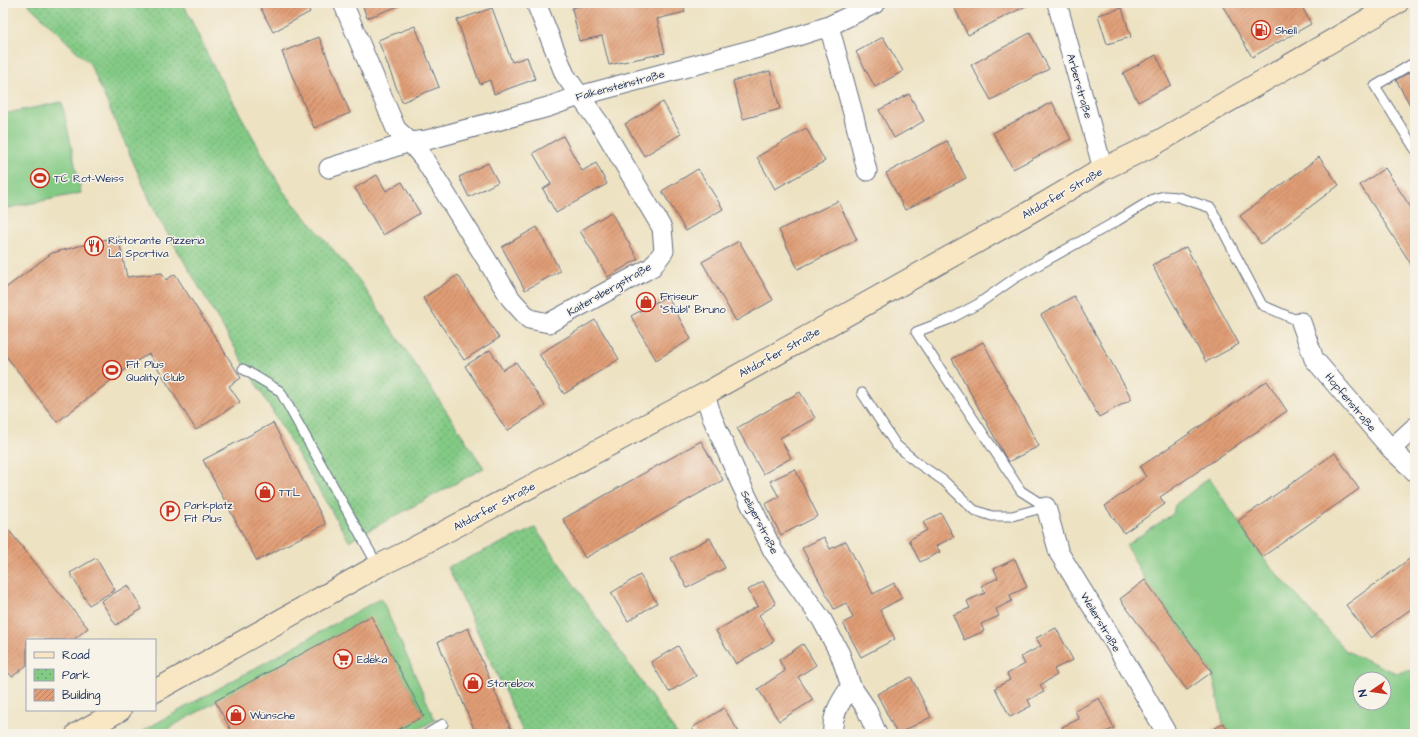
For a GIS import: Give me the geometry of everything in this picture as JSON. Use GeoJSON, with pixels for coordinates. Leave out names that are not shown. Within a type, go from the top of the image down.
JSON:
{"type":"FeatureCollection","features":[{"type":"Feature","properties":{"kind":"main road","name":"Altdorfer Straße"},"geometry":{"type":"LineString","coordinates":[[156,690],[378,566],[704,394],[1019,218],[1103,169],[1151,146],[1391,4]]}},
{"type":"Feature","properties":{"kind":"main road"},"geometry":{"type":"LineString","coordinates":[[77,734],[118,711]]}},
{"type":"Feature","properties":{"kind":"street"},"geometry":{"type":"LineString","coordinates":[[343,3],[396,129],[410,142]]}},
{"type":"Feature","properties":{"kind":"street","name":"Kaitersbergstraße"},"geometry":{"type":"LineString","coordinates":[[410,142],[424,159],[511,300],[529,319],[549,323],[652,267],[664,251],[662,228],[604,130],[578,96],[565,75],[536,3]]}},
{"type":"Feature","properties":{"kind":"street","name":"Falkensteinstraße"},"geometry":{"type":"LineString","coordinates":[[328,168],[410,142],[427,140],[540,109],[578,96],[772,44],[829,26],[876,3]]}},
{"type":"Feature","properties":{"kind":"street","name":"Arberstraße"},"geometry":{"type":"LineString","coordinates":[[1057,3],[1103,169]]}},
{"type":"Feature","properties":{"kind":"street"},"geometry":{"type":"LineString","coordinates":[[829,26],[867,171]]}},
{"type":"Feature","properties":{"kind":"street","name":"Hopfenstraße"},"geometry":{"type":"LineString","coordinates":[[1302,322],[1314,359],[1391,449],[1415,472]]}},
{"type":"Feature","properties":{"kind":"street","name":"Seligerstraße"},"geometry":{"type":"LineString","coordinates":[[704,394],[712,417],[740,482],[773,551],[822,620],[840,654],[851,686],[866,708],[877,734]]}},
{"type":"Feature","properties":{"kind":"street"},"geometry":{"type":"LineString","coordinates":[[1391,449],[1415,427]]}},
{"type":"Feature","properties":{"kind":"street","name":"Weilerstraße"},"geometry":{"type":"LineString","coordinates":[[1046,507],[1059,553],[1114,642],[1167,734]]}},
{"type":"Feature","properties":{"kind":"street"},"geometry":{"type":"LineString","coordinates":[[833,734],[832,726],[838,704],[851,686]]}},
{"type":"Feature","properties":{"kind":"lane"},"geometry":{"type":"LineString","coordinates":[[1415,62],[1375,86],[1415,149]]}},
{"type":"Feature","properties":{"kind":"lane"},"geometry":{"type":"LineString","coordinates":[[1046,507],[1021,491],[916,332],[950,319],[978,304],[1015,278],[1081,240],[1118,221],[1153,199],[1164,196],[1178,197],[1211,208],[1262,305],[1302,322]]}},
{"type":"Feature","properties":{"kind":"lane"},"geometry":{"type":"LineString","coordinates":[[243,369],[280,391],[378,566]]}},
{"type":"Feature","properties":{"kind":"lane"},"geometry":{"type":"LineString","coordinates":[[862,393],[896,445],[919,464],[944,481],[974,510],[992,516],[1012,516],[1046,507]]}},
{"type":"Feature","properties":{"kind":"lane"},"geometry":{"type":"LineString","coordinates":[[427,734],[443,724]]}},
{"type":"Feature","properties":{"kind":"green space"},"geometry":{"type":"Polygon","coordinates":[[[27,3],[183,3],[211,62],[283,191],[359,280],[484,468],[349,541],[156,214],[90,64],[27,3]]]}},
{"type":"Feature","properties":{"kind":"green space"},"geometry":{"type":"Polygon","coordinates":[[[62,102],[81,193],[3,209],[3,114],[62,102]]]}},
{"type":"Feature","properties":{"kind":"green space"},"geometry":{"type":"Polygon","coordinates":[[[1209,478],[1262,557],[1346,651],[1391,671],[1352,671],[1352,711],[1392,711],[1392,671],[1396,673],[1415,670],[1415,734],[1232,734],[1223,723],[1212,672],[1145,580],[1126,545],[1173,514],[1175,505],[1209,478]]]}},
{"type":"Feature","properties":{"kind":"green space"},"geometry":{"type":"Polygon","coordinates":[[[535,528],[677,734],[524,734],[448,567],[535,528]]]}},
{"type":"Feature","properties":{"kind":"green space"},"geometry":{"type":"Polygon","coordinates":[[[381,598],[435,720],[410,734],[390,734],[424,715],[370,617],[158,734],[137,734],[381,598]]]}},
{"type":"Feature","properties":{"kind":"building"},"geometry":{"type":"Polygon","coordinates":[[[258,3],[306,3],[310,12],[273,32],[258,3]]]}},
{"type":"Feature","properties":{"kind":"building"},"geometry":{"type":"Polygon","coordinates":[[[362,3],[400,3],[401,5],[367,18],[362,3]]]}},
{"type":"Feature","properties":{"kind":"building"},"geometry":{"type":"Polygon","coordinates":[[[596,3],[683,3],[685,12],[657,19],[665,53],[609,65],[602,36],[579,41],[572,8],[596,3]]]}},
{"type":"Feature","properties":{"kind":"building"},"geometry":{"type":"Polygon","coordinates":[[[952,3],[1027,3],[1028,5],[968,35],[952,3]]]}},
{"type":"Feature","properties":{"kind":"building"},"geometry":{"type":"Polygon","coordinates":[[[1221,3],[1300,3],[1311,24],[1252,57],[1221,3]]]}},
{"type":"Feature","properties":{"kind":"building"},"geometry":{"type":"Polygon","coordinates":[[[492,8],[512,62],[527,57],[535,79],[494,94],[490,80],[480,84],[457,20],[492,8]]]}},
{"type":"Feature","properties":{"kind":"building"},"geometry":{"type":"Polygon","coordinates":[[[1122,8],[1131,37],[1107,44],[1098,15],[1122,8]]]}},
{"type":"Feature","properties":{"kind":"building"},"geometry":{"type":"Polygon","coordinates":[[[415,26],[439,87],[402,102],[378,40],[415,26]]]}},
{"type":"Feature","properties":{"kind":"building"},"geometry":{"type":"Polygon","coordinates":[[[1030,33],[1049,69],[991,100],[971,65],[1030,33]]]}},
{"type":"Feature","properties":{"kind":"building"},"geometry":{"type":"Polygon","coordinates":[[[319,37],[350,113],[314,128],[282,52],[319,37]]]}},
{"type":"Feature","properties":{"kind":"building"},"geometry":{"type":"Polygon","coordinates":[[[883,37],[903,71],[875,87],[856,52],[883,37]]]}},
{"type":"Feature","properties":{"kind":"building"},"geometry":{"type":"Polygon","coordinates":[[[1156,55],[1171,85],[1138,102],[1123,73],[1156,55]]]}},
{"type":"Feature","properties":{"kind":"building"},"geometry":{"type":"Polygon","coordinates":[[[1415,69],[1415,109],[1413,110],[1396,80],[1415,69]]]}},
{"type":"Feature","properties":{"kind":"building"},"geometry":{"type":"Polygon","coordinates":[[[770,71],[780,109],[743,119],[733,81],[770,71]]]}},
{"type":"Feature","properties":{"kind":"building"},"geometry":{"type":"Polygon","coordinates":[[[909,94],[924,121],[894,138],[879,110],[909,94]]]}},
{"type":"Feature","properties":{"kind":"building"},"geometry":{"type":"Polygon","coordinates":[[[663,102],[681,134],[644,156],[625,124],[663,102]]]}},
{"type":"Feature","properties":{"kind":"building"},"geometry":{"type":"Polygon","coordinates":[[[1052,102],[1071,139],[1013,169],[993,133],[1052,102]]]}},
{"type":"Feature","properties":{"kind":"building"},"geometry":{"type":"Polygon","coordinates":[[[806,128],[825,161],[775,189],[757,157],[806,128]]]}},
{"type":"Feature","properties":{"kind":"building"},"geometry":{"type":"Polygon","coordinates":[[[563,136],[582,171],[596,163],[607,184],[556,213],[543,189],[551,184],[533,153],[563,136]]]}},
{"type":"Feature","properties":{"kind":"building"},"geometry":{"type":"Polygon","coordinates":[[[947,141],[966,178],[905,210],[886,173],[947,141]]]}},
{"type":"Feature","properties":{"kind":"building"},"geometry":{"type":"Polygon","coordinates":[[[1319,157],[1339,185],[1261,244],[1240,216],[1319,157]]]}},
{"type":"Feature","properties":{"kind":"building"},"geometry":{"type":"Polygon","coordinates":[[[488,163],[498,182],[469,197],[459,177],[488,163]]]}},
{"type":"Feature","properties":{"kind":"building"},"geometry":{"type":"Polygon","coordinates":[[[1385,168],[1415,214],[1415,270],[1360,185],[1385,168]]]}},
{"type":"Feature","properties":{"kind":"building"},"geometry":{"type":"Polygon","coordinates":[[[698,169],[723,209],[686,231],[662,191],[698,169]]]}},
{"type":"Feature","properties":{"kind":"building"},"geometry":{"type":"Polygon","coordinates":[[[377,175],[386,191],[402,182],[420,213],[383,235],[355,188],[377,175]]]}},
{"type":"Feature","properties":{"kind":"building"},"geometry":{"type":"Polygon","coordinates":[[[838,201],[857,240],[798,269],[779,230],[838,201]]]}},
{"type":"Feature","properties":{"kind":"building"},"geometry":{"type":"Polygon","coordinates":[[[611,212],[638,259],[608,277],[580,231],[611,212]]]}},
{"type":"Feature","properties":{"kind":"building"},"geometry":{"type":"Polygon","coordinates":[[[537,227],[560,271],[525,290],[502,247],[537,227]]]}},
{"type":"Feature","properties":{"kind":"building"},"geometry":{"type":"Polygon","coordinates":[[[118,236],[127,277],[162,273],[166,280],[175,274],[241,378],[229,386],[240,402],[196,430],[149,354],[135,362],[57,422],[3,352],[3,290],[52,253],[118,236]]]}},
{"type":"Feature","properties":{"kind":"building"},"geometry":{"type":"Polygon","coordinates":[[[739,241],[773,300],[736,321],[702,262],[739,241]]]}},
{"type":"Feature","properties":{"kind":"building"},"geometry":{"type":"Polygon","coordinates":[[[1186,247],[1239,344],[1206,362],[1152,265],[1186,247]]]}},
{"type":"Feature","properties":{"kind":"building"},"geometry":{"type":"Polygon","coordinates":[[[458,275],[499,338],[464,360],[423,298],[458,275]]]}},
{"type":"Feature","properties":{"kind":"building"},"geometry":{"type":"Polygon","coordinates":[[[667,296],[691,339],[656,360],[631,316],[667,296]]]}},
{"type":"Feature","properties":{"kind":"building"},"geometry":{"type":"Polygon","coordinates":[[[1074,296],[1132,399],[1099,417],[1041,315],[1074,296]]]}},
{"type":"Feature","properties":{"kind":"building"},"geometry":{"type":"Polygon","coordinates":[[[595,320],[619,359],[564,394],[539,354],[595,320]]]}},
{"type":"Feature","properties":{"kind":"building"},"geometry":{"type":"Polygon","coordinates":[[[983,342],[1039,446],[1008,462],[952,359],[983,342]]]}},
{"type":"Feature","properties":{"kind":"building"},"geometry":{"type":"Polygon","coordinates":[[[490,350],[503,370],[516,362],[545,406],[507,431],[465,366],[490,350]]]}},
{"type":"Feature","properties":{"kind":"building"},"geometry":{"type":"Polygon","coordinates":[[[1267,381],[1287,411],[1160,497],[1165,504],[1124,533],[1105,506],[1146,477],[1140,467],[1267,381]]]}},
{"type":"Feature","properties":{"kind":"building"},"geometry":{"type":"Polygon","coordinates":[[[800,392],[815,418],[780,438],[791,458],[763,474],[737,428],[800,392]]]}},
{"type":"Feature","properties":{"kind":"building","name":"TTL"},"geometry":{"type":"Polygon","coordinates":[[[273,423],[326,524],[257,561],[203,460],[273,423]]]}},
{"type":"Feature","properties":{"kind":"building"},"geometry":{"type":"Polygon","coordinates":[[[701,441],[723,480],[585,558],[563,519],[701,441]]]}},
{"type":"Feature","properties":{"kind":"building"},"geometry":{"type":"Polygon","coordinates":[[[1335,453],[1359,489],[1262,557],[1238,521],[1335,453]]]}},
{"type":"Feature","properties":{"kind":"building"},"geometry":{"type":"Polygon","coordinates":[[[795,469],[818,516],[781,535],[765,504],[779,497],[770,481],[795,469]]]}},
{"type":"Feature","properties":{"kind":"building"},"geometry":{"type":"Polygon","coordinates":[[[941,513],[954,537],[936,546],[940,552],[920,562],[909,540],[927,530],[923,522],[941,513]]]}},
{"type":"Feature","properties":{"kind":"building"},"geometry":{"type":"Polygon","coordinates":[[[7,528],[88,628],[74,639],[26,639],[26,666],[12,677],[3,665],[3,531],[7,528]]]}},
{"type":"Feature","properties":{"kind":"building"},"geometry":{"type":"Polygon","coordinates":[[[824,537],[830,549],[846,541],[873,594],[894,583],[902,598],[880,610],[895,639],[861,657],[843,623],[853,618],[846,603],[834,609],[802,548],[824,537]]]}},
{"type":"Feature","properties":{"kind":"building"},"geometry":{"type":"Polygon","coordinates":[[[710,538],[725,568],[687,588],[671,558],[710,538]]]}},
{"type":"Feature","properties":{"kind":"building"},"geometry":{"type":"Polygon","coordinates":[[[1415,555],[1415,606],[1371,638],[1346,605],[1415,555]]]}},
{"type":"Feature","properties":{"kind":"building"},"geometry":{"type":"Polygon","coordinates":[[[96,558],[115,590],[89,605],[70,573],[96,558]]]}},
{"type":"Feature","properties":{"kind":"building"},"geometry":{"type":"Polygon","coordinates":[[[1015,559],[1027,587],[1010,595],[1012,601],[996,609],[999,616],[981,624],[984,631],[964,640],[953,615],[970,608],[967,601],[985,593],[981,586],[998,578],[994,569],[1015,559]]]}},
{"type":"Feature","properties":{"kind":"building"},"geometry":{"type":"Polygon","coordinates":[[[640,575],[657,603],[628,621],[611,593],[640,575]]]}},
{"type":"Feature","properties":{"kind":"building"},"geometry":{"type":"Polygon","coordinates":[[[1145,580],[1212,672],[1187,690],[1120,599],[1145,580]]]}},
{"type":"Feature","properties":{"kind":"building"},"geometry":{"type":"Polygon","coordinates":[[[763,581],[776,604],[759,615],[774,641],[736,664],[716,631],[758,606],[748,590],[763,581]]]}},
{"type":"Feature","properties":{"kind":"building"},"geometry":{"type":"Polygon","coordinates":[[[128,585],[142,609],[116,625],[101,601],[128,585]]]}},
{"type":"Feature","properties":{"kind":"building","name":"Edeka"},"geometry":{"type":"Polygon","coordinates":[[[371,616],[424,716],[390,734],[233,734],[215,701],[371,616]]]}},
{"type":"Feature","properties":{"kind":"building"},"geometry":{"type":"Polygon","coordinates":[[[468,628],[513,734],[476,734],[438,642],[468,628]]]}},
{"type":"Feature","properties":{"kind":"building"},"geometry":{"type":"Polygon","coordinates":[[[1056,628],[1073,660],[1054,669],[1057,675],[1040,685],[1044,692],[1028,700],[1031,706],[1010,717],[995,688],[1010,680],[1007,674],[1025,664],[1021,657],[1041,646],[1036,638],[1056,628]]]}},
{"type":"Feature","properties":{"kind":"building"},"geometry":{"type":"Polygon","coordinates":[[[803,644],[816,665],[798,677],[813,700],[779,721],[758,689],[785,671],[779,660],[803,644]]]}},
{"type":"Feature","properties":{"kind":"building"},"geometry":{"type":"Polygon","coordinates":[[[678,646],[696,676],[669,692],[651,662],[678,646]]]}},
{"type":"Feature","properties":{"kind":"building"},"geometry":{"type":"Polygon","coordinates":[[[911,677],[931,717],[897,734],[877,694],[911,677]]]}},
{"type":"Feature","properties":{"kind":"building"},"geometry":{"type":"Polygon","coordinates":[[[1099,698],[1114,728],[1102,734],[1065,734],[1062,727],[1079,719],[1075,711],[1099,698]]]}},
{"type":"Feature","properties":{"kind":"building"},"geometry":{"type":"Polygon","coordinates":[[[724,708],[740,734],[696,734],[692,728],[724,708]]]}},
{"type":"Feature","properties":{"kind":"building"},"geometry":{"type":"Polygon","coordinates":[[[1223,723],[1232,734],[1207,734],[1223,723]]]}},
{"type":"Feature","properties":{"kind":"place","name":"Shell"},"geometry":{"type":"Point","coordinates":[1261,30]}},
{"type":"Feature","properties":{"kind":"place","name":"TC Rot-Weiss"},"geometry":{"type":"Point","coordinates":[40,178]}},
{"type":"Feature","properties":{"kind":"place","name":"Ristorante Pizzeria La Sportiva"},"geometry":{"type":"Point","coordinates":[94,246]}},
{"type":"Feature","properties":{"kind":"place","name":"Friseur \"Stübl\" Bruno"},"geometry":{"type":"Point","coordinates":[646,302]}},
{"type":"Feature","properties":{"kind":"place","name":"Fit Plus Quality Club"},"geometry":{"type":"Point","coordinates":[112,370]}},
{"type":"Feature","properties":{"kind":"place","name":"TTL"},"geometry":{"type":"Point","coordinates":[265,492]}},
{"type":"Feature","properties":{"kind":"place","name":"Parkplatz Fit Plus"},"geometry":{"type":"Point","coordinates":[170,511]}},
{"type":"Feature","properties":{"kind":"place","name":"Edeka"},"geometry":{"type":"Point","coordinates":[343,659]}},
{"type":"Feature","properties":{"kind":"place","name":"Storebox"},"geometry":{"type":"Point","coordinates":[473,683]}},
{"type":"Feature","properties":{"kind":"place","name":"Wünsche"},"geometry":{"type":"Point","coordinates":[236,715]}}]}
